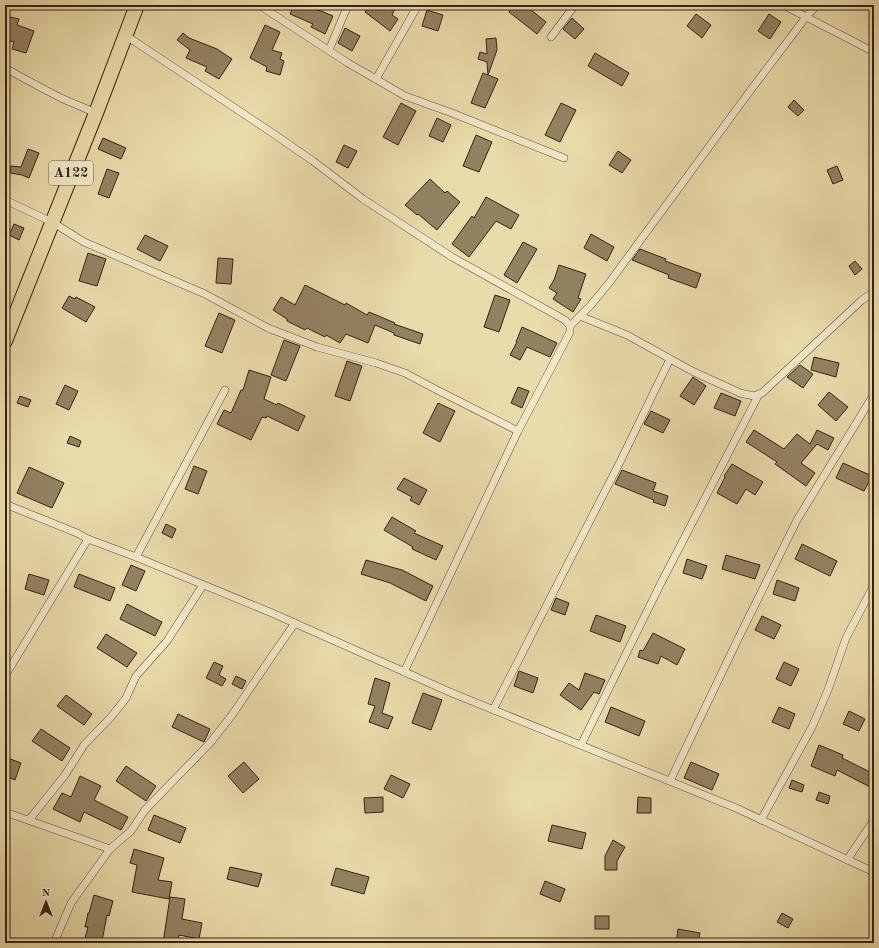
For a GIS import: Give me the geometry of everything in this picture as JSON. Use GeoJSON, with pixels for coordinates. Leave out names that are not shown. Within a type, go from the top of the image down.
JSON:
{"type":"FeatureCollection","features":[{"type":"Feature","properties":{"kind":"highway","name":"A122"},"geometry":{"type":"LineString","coordinates":[[5,341],[96,113],[137,5]]}},
{"type":"Feature","properties":{"kind":"street"},"geometry":{"type":"LineString","coordinates":[[259,5],[328,50],[405,96],[452,113],[564,158]]}},
{"type":"Feature","properties":{"kind":"street"},"geometry":{"type":"LineString","coordinates":[[328,50],[348,5]]}},
{"type":"Feature","properties":{"kind":"street"},"geometry":{"type":"LineString","coordinates":[[376,79],[418,5]]}},
{"type":"Feature","properties":{"kind":"street"},"geometry":{"type":"LineString","coordinates":[[551,37],[575,5]]}},
{"type":"Feature","properties":{"kind":"street"},"geometry":{"type":"LineString","coordinates":[[783,5],[874,52]]}},
{"type":"Feature","properties":{"kind":"street"},"geometry":{"type":"LineString","coordinates":[[570,326],[590,306],[609,283],[750,91],[806,17],[817,5]]}},
{"type":"Feature","properties":{"kind":"street"},"geometry":{"type":"LineString","coordinates":[[125,35],[313,161],[363,199],[452,257],[565,320],[570,326],[570,332],[518,431],[404,672]]}},
{"type":"Feature","properties":{"kind":"street"},"geometry":{"type":"LineString","coordinates":[[5,68],[61,98],[96,113]]}},
{"type":"Feature","properties":{"kind":"street"},"geometry":{"type":"LineString","coordinates":[[5,200],[52,222],[84,242],[205,294],[268,328],[317,347],[406,373],[518,431]]}},
{"type":"Feature","properties":{"kind":"street"},"geometry":{"type":"LineString","coordinates":[[580,316],[627,335],[670,359],[740,393],[754,396],[762,393],[862,300],[874,292]]}},
{"type":"Feature","properties":{"kind":"street"},"geometry":{"type":"LineString","coordinates":[[493,710],[620,462],[670,359]]}},
{"type":"Feature","properties":{"kind":"street"},"geometry":{"type":"LineString","coordinates":[[136,556],[225,390]]}},
{"type":"Feature","properties":{"kind":"street"},"geometry":{"type":"LineString","coordinates":[[581,745],[759,394]]}},
{"type":"Feature","properties":{"kind":"street"},"geometry":{"type":"LineString","coordinates":[[670,781],[738,639],[798,520],[874,394]]}},
{"type":"Feature","properties":{"kind":"street"},"geometry":{"type":"LineString","coordinates":[[5,504],[77,533],[88,539],[136,556],[295,623],[452,693],[736,808],[874,872]]}},
{"type":"Feature","properties":{"kind":"street"},"geometry":{"type":"LineString","coordinates":[[5,676],[88,539]]}},
{"type":"Feature","properties":{"kind":"street"},"geometry":{"type":"LineString","coordinates":[[28,820],[65,774],[84,745],[111,717],[126,698],[136,676],[167,642],[203,585]]}},
{"type":"Feature","properties":{"kind":"street"},"geometry":{"type":"LineString","coordinates":[[761,820],[812,727],[828,690],[846,638],[874,585]]}},
{"type":"Feature","properties":{"kind":"street"},"geometry":{"type":"LineString","coordinates":[[54,943],[71,903],[110,849],[130,831],[145,810],[210,743],[232,715],[295,623]]}},
{"type":"Feature","properties":{"kind":"street"},"geometry":{"type":"LineString","coordinates":[[5,812],[110,849]]}},
{"type":"Feature","properties":{"kind":"street"},"geometry":{"type":"LineString","coordinates":[[847,860],[874,820]]}},
{"type":"Feature","properties":{"kind":"street"},"geometry":{"type":"LineString","coordinates":[[5,940],[10,943]]}},
{"type":"Feature","properties":{"kind":"building"},"geometry":{"type":"Polygon","coordinates":[[[294,5],[306,5],[333,16],[325,34],[311,27],[313,24],[290,14],[294,5]]]}},
{"type":"Feature","properties":{"kind":"building"},"geometry":{"type":"Polygon","coordinates":[[[370,5],[397,5],[392,15],[398,19],[390,31],[365,12],[370,5]]]}},
{"type":"Feature","properties":{"kind":"building"},"geometry":{"type":"Polygon","coordinates":[[[514,5],[525,5],[546,22],[537,34],[509,12],[514,5]]]}},
{"type":"Feature","properties":{"kind":"building"},"geometry":{"type":"Polygon","coordinates":[[[427,10],[443,15],[438,31],[422,26],[427,10]]]}},
{"type":"Feature","properties":{"kind":"building"},"geometry":{"type":"Polygon","coordinates":[[[696,14],[711,25],[702,38],[687,26],[696,14]]]}},
{"type":"Feature","properties":{"kind":"building"},"geometry":{"type":"Polygon","coordinates":[[[769,14],[781,22],[770,39],[758,31],[769,14]]]}},
{"type":"Feature","properties":{"kind":"building"},"geometry":{"type":"Polygon","coordinates":[[[5,16],[19,19],[17,25],[34,31],[26,53],[12,49],[14,42],[5,40],[5,16]]]}},
{"type":"Feature","properties":{"kind":"building"},"geometry":{"type":"Polygon","coordinates":[[[572,18],[584,29],[575,39],[563,29],[572,18]]]}},
{"type":"Feature","properties":{"kind":"building"},"geometry":{"type":"Polygon","coordinates":[[[265,25],[280,32],[272,50],[282,53],[280,59],[284,61],[280,75],[266,71],[267,67],[250,58],[265,25]]]}},
{"type":"Feature","properties":{"kind":"building"},"geometry":{"type":"Polygon","coordinates":[[[345,28],[360,36],[352,51],[338,43],[345,28]]]}},
{"type":"Feature","properties":{"kind":"building"},"geometry":{"type":"Polygon","coordinates":[[[183,33],[189,38],[217,49],[232,59],[219,79],[205,71],[207,67],[186,58],[190,50],[177,40],[183,33]]]}},
{"type":"Feature","properties":{"kind":"building"},"geometry":{"type":"Polygon","coordinates":[[[496,38],[497,50],[488,75],[487,62],[478,59],[480,52],[487,54],[486,39],[496,38]]]}},
{"type":"Feature","properties":{"kind":"building"},"geometry":{"type":"Polygon","coordinates":[[[595,53],[629,73],[622,86],[588,66],[595,53]]]}},
{"type":"Feature","properties":{"kind":"building"},"geometry":{"type":"Polygon","coordinates":[[[483,73],[498,79],[485,108],[471,103],[483,73]]]}},
{"type":"Feature","properties":{"kind":"building"},"geometry":{"type":"Polygon","coordinates":[[[794,100],[804,110],[798,116],[788,107],[794,100]]]}},
{"type":"Feature","properties":{"kind":"building"},"geometry":{"type":"Polygon","coordinates":[[[401,103],[416,111],[398,145],[383,137],[401,103]]]}},
{"type":"Feature","properties":{"kind":"building"},"geometry":{"type":"Polygon","coordinates":[[[561,103],[576,110],[560,142],[545,135],[561,103]]]}},
{"type":"Feature","properties":{"kind":"building"},"geometry":{"type":"Polygon","coordinates":[[[437,118],[451,125],[443,142],[429,136],[437,118]]]}},
{"type":"Feature","properties":{"kind":"building"},"geometry":{"type":"Polygon","coordinates":[[[476,135],[492,142],[479,172],[463,166],[476,135]]]}},
{"type":"Feature","properties":{"kind":"building"},"geometry":{"type":"Polygon","coordinates":[[[103,138],[126,148],[121,159],[98,149],[103,138]]]}},
{"type":"Feature","properties":{"kind":"building"},"geometry":{"type":"Polygon","coordinates":[[[344,145],[357,151],[348,168],[336,162],[344,145]]]}},
{"type":"Feature","properties":{"kind":"building"},"geometry":{"type":"Polygon","coordinates":[[[28,149],[39,153],[29,178],[10,173],[11,166],[21,167],[28,149]]]}},
{"type":"Feature","properties":{"kind":"building"},"geometry":{"type":"Polygon","coordinates":[[[618,151],[631,160],[622,173],[609,165],[618,151]]]}},
{"type":"Feature","properties":{"kind":"building"},"geometry":{"type":"Polygon","coordinates":[[[837,166],[843,180],[833,184],[827,170],[837,166]]]}},
{"type":"Feature","properties":{"kind":"building"},"geometry":{"type":"Polygon","coordinates":[[[107,169],[119,173],[109,198],[98,194],[107,169]]]}},
{"type":"Feature","properties":{"kind":"building"},"geometry":{"type":"Polygon","coordinates":[[[430,179],[445,193],[447,191],[460,202],[437,230],[405,205],[430,179]]]}},
{"type":"Feature","properties":{"kind":"building"},"geometry":{"type":"Polygon","coordinates":[[[486,197],[519,215],[511,229],[496,221],[469,257],[452,244],[472,216],[474,218],[486,197]]]}},
{"type":"Feature","properties":{"kind":"building"},"geometry":{"type":"Polygon","coordinates":[[[14,224],[24,228],[19,240],[9,235],[14,224]]]}},
{"type":"Feature","properties":{"kind":"building"},"geometry":{"type":"Polygon","coordinates":[[[591,234],[614,247],[607,261],[584,248],[591,234]]]}},
{"type":"Feature","properties":{"kind":"building"},"geometry":{"type":"Polygon","coordinates":[[[145,235],[168,246],[160,261],[137,249],[145,235]]]}},
{"type":"Feature","properties":{"kind":"building"},"geometry":{"type":"Polygon","coordinates":[[[523,242],[537,249],[517,283],[504,275],[523,242]]]}},
{"type":"Feature","properties":{"kind":"building"},"geometry":{"type":"Polygon","coordinates":[[[640,249],[666,259],[665,261],[701,274],[696,288],[668,278],[669,275],[632,260],[640,249]]]}},
{"type":"Feature","properties":{"kind":"building"},"geometry":{"type":"Polygon","coordinates":[[[88,253],[106,259],[97,286],[79,281],[88,253]]]}},
{"type":"Feature","properties":{"kind":"building"},"geometry":{"type":"Polygon","coordinates":[[[218,258],[233,259],[231,284],[216,283],[218,258]]]}},
{"type":"Feature","properties":{"kind":"building"},"geometry":{"type":"Polygon","coordinates":[[[855,261],[862,269],[855,275],[849,266],[855,261]]]}},
{"type":"Feature","properties":{"kind":"building"},"geometry":{"type":"Polygon","coordinates":[[[559,265],[586,274],[578,298],[581,299],[573,312],[553,299],[557,293],[549,288],[554,280],[559,265]]]}},
{"type":"Feature","properties":{"kind":"building"},"geometry":{"type":"Polygon","coordinates":[[[305,285],[345,305],[346,303],[367,315],[369,312],[395,323],[394,324],[423,334],[420,344],[394,335],[394,333],[375,325],[368,343],[346,334],[340,343],[326,335],[325,337],[307,328],[305,330],[287,321],[287,319],[273,310],[281,297],[295,305],[305,285]]]}},
{"type":"Feature","properties":{"kind":"building"},"geometry":{"type":"Polygon","coordinates":[[[495,295],[510,300],[499,332],[484,327],[495,295]]]}},
{"type":"Feature","properties":{"kind":"building"},"geometry":{"type":"Polygon","coordinates":[[[69,296],[75,299],[76,297],[95,307],[86,322],[62,308],[69,296]]]}},
{"type":"Feature","properties":{"kind":"building"},"geometry":{"type":"Polygon","coordinates":[[[219,313],[235,320],[222,353],[205,346],[219,313]]]}},
{"type":"Feature","properties":{"kind":"building"},"geometry":{"type":"Polygon","coordinates":[[[522,327],[557,343],[550,357],[527,347],[520,360],[510,355],[517,342],[522,327]]]}},
{"type":"Feature","properties":{"kind":"building"},"geometry":{"type":"Polygon","coordinates":[[[284,340],[300,346],[286,381],[271,375],[284,340]]]}},
{"type":"Feature","properties":{"kind":"building"},"geometry":{"type":"Polygon","coordinates":[[[814,357],[839,363],[836,377],[811,370],[814,357]]]}},
{"type":"Feature","properties":{"kind":"building"},"geometry":{"type":"Polygon","coordinates":[[[347,361],[362,366],[350,401],[335,396],[347,361]]]}},
{"type":"Feature","properties":{"kind":"building"},"geometry":{"type":"Polygon","coordinates":[[[800,365],[813,374],[803,388],[787,377],[800,365]]]}},
{"type":"Feature","properties":{"kind":"building"},"geometry":{"type":"Polygon","coordinates":[[[249,370],[271,377],[264,399],[277,405],[278,403],[305,416],[298,431],[267,416],[266,418],[262,417],[251,440],[217,424],[224,410],[231,413],[241,390],[243,390],[249,370]]]}},
{"type":"Feature","properties":{"kind":"building"},"geometry":{"type":"Polygon","coordinates":[[[693,377],[706,386],[694,405],[680,396],[693,377]]]}},
{"type":"Feature","properties":{"kind":"building"},"geometry":{"type":"Polygon","coordinates":[[[65,385],[78,391],[69,410],[56,404],[65,385]]]}},
{"type":"Feature","properties":{"kind":"building"},"geometry":{"type":"Polygon","coordinates":[[[518,387],[529,391],[522,408],[511,403],[518,387]]]}},
{"type":"Feature","properties":{"kind":"building"},"geometry":{"type":"Polygon","coordinates":[[[829,392],[848,407],[836,421],[818,405],[829,392]]]}},
{"type":"Feature","properties":{"kind":"building"},"geometry":{"type":"Polygon","coordinates":[[[721,393],[741,401],[735,416],[714,408],[721,393]]]}},
{"type":"Feature","properties":{"kind":"building"},"geometry":{"type":"Polygon","coordinates":[[[20,396],[31,400],[28,407],[17,403],[20,396]]]}},
{"type":"Feature","properties":{"kind":"building"},"geometry":{"type":"Polygon","coordinates":[[[438,403],[455,411],[440,442],[423,433],[438,403]]]}},
{"type":"Feature","properties":{"kind":"building"},"geometry":{"type":"Polygon","coordinates":[[[651,411],[670,420],[663,433],[644,424],[651,411]]]}},
{"type":"Feature","properties":{"kind":"building"},"geometry":{"type":"Polygon","coordinates":[[[754,430],[784,449],[797,434],[810,444],[817,430],[834,438],[828,450],[817,444],[801,463],[815,473],[806,486],[775,464],[777,462],[746,442],[754,430]]]}},
{"type":"Feature","properties":{"kind":"building"},"geometry":{"type":"Polygon","coordinates":[[[70,436],[81,441],[79,447],[67,443],[70,436]]]}},
{"type":"Feature","properties":{"kind":"building"},"geometry":{"type":"Polygon","coordinates":[[[843,463],[872,476],[864,491],[836,478],[843,463]]]}},
{"type":"Feature","properties":{"kind":"building"},"geometry":{"type":"Polygon","coordinates":[[[732,464],[763,482],[755,495],[746,489],[737,504],[717,493],[725,477],[724,476],[732,464]]]}},
{"type":"Feature","properties":{"kind":"building"},"geometry":{"type":"Polygon","coordinates":[[[194,466],[207,471],[198,494],[185,489],[194,466]]]}},
{"type":"Feature","properties":{"kind":"building"},"geometry":{"type":"Polygon","coordinates":[[[29,467],[64,483],[52,508],[17,493],[29,467]]]}},
{"type":"Feature","properties":{"kind":"building"},"geometry":{"type":"Polygon","coordinates":[[[622,470],[656,483],[653,491],[668,496],[665,506],[615,484],[622,470]]]}},
{"type":"Feature","properties":{"kind":"building"},"geometry":{"type":"Polygon","coordinates":[[[404,478],[427,490],[419,505],[410,500],[412,497],[397,489],[404,478]]]}},
{"type":"Feature","properties":{"kind":"building"},"geometry":{"type":"Polygon","coordinates":[[[392,517],[416,531],[414,533],[443,546],[436,560],[412,549],[413,547],[384,530],[392,517]]]}},
{"type":"Feature","properties":{"kind":"building"},"geometry":{"type":"Polygon","coordinates":[[[166,524],[176,529],[172,538],[162,533],[166,524]]]}},
{"type":"Feature","properties":{"kind":"building"},"geometry":{"type":"Polygon","coordinates":[[[802,544],[837,561],[830,576],[795,559],[802,544]]]}},
{"type":"Feature","properties":{"kind":"building"},"geometry":{"type":"Polygon","coordinates":[[[726,555],[760,565],[755,579],[722,569],[726,555]]]}},
{"type":"Feature","properties":{"kind":"building"},"geometry":{"type":"Polygon","coordinates":[[[687,559],[707,566],[702,579],[683,573],[687,559]]]}},
{"type":"Feature","properties":{"kind":"building"},"geometry":{"type":"Polygon","coordinates":[[[366,560],[402,570],[433,586],[426,601],[390,583],[361,574],[366,560]]]}},
{"type":"Feature","properties":{"kind":"building"},"geometry":{"type":"Polygon","coordinates":[[[131,565],[145,571],[136,591],[122,585],[131,565]]]}},
{"type":"Feature","properties":{"kind":"building"},"geometry":{"type":"Polygon","coordinates":[[[29,574],[49,580],[44,595],[25,589],[29,574]]]}},
{"type":"Feature","properties":{"kind":"building"},"geometry":{"type":"Polygon","coordinates":[[[79,574],[115,588],[110,601],[74,587],[79,574]]]}},
{"type":"Feature","properties":{"kind":"building"},"geometry":{"type":"Polygon","coordinates":[[[777,580],[799,588],[795,601],[773,594],[777,580]]]}},
{"type":"Feature","properties":{"kind":"building"},"geometry":{"type":"Polygon","coordinates":[[[556,598],[569,603],[565,615],[551,610],[556,598]]]}},
{"type":"Feature","properties":{"kind":"building"},"geometry":{"type":"Polygon","coordinates":[[[127,604],[162,622],[155,636],[120,619],[127,604]]]}},
{"type":"Feature","properties":{"kind":"building"},"geometry":{"type":"Polygon","coordinates":[[[596,615],[626,626],[620,642],[590,631],[596,615]]]}},
{"type":"Feature","properties":{"kind":"building"},"geometry":{"type":"Polygon","coordinates":[[[762,616],[781,625],[774,639],[755,630],[762,616]]]}},
{"type":"Feature","properties":{"kind":"building"},"geometry":{"type":"Polygon","coordinates":[[[653,633],[685,649],[677,665],[661,656],[658,664],[638,657],[640,650],[643,651],[653,633]]]}},
{"type":"Feature","properties":{"kind":"building"},"geometry":{"type":"Polygon","coordinates":[[[106,634],[137,653],[127,667],[97,648],[106,634]]]}},
{"type":"Feature","properties":{"kind":"building"},"geometry":{"type":"Polygon","coordinates":[[[214,662],[223,666],[219,675],[226,679],[222,686],[206,678],[214,662]]]}},
{"type":"Feature","properties":{"kind":"building"},"geometry":{"type":"Polygon","coordinates":[[[784,662],[799,669],[791,686],[776,679],[784,662]]]}},
{"type":"Feature","properties":{"kind":"building"},"geometry":{"type":"Polygon","coordinates":[[[519,671],[538,678],[533,693],[514,686],[519,671]]]}},
{"type":"Feature","properties":{"kind":"building"},"geometry":{"type":"Polygon","coordinates":[[[585,673],[605,680],[599,694],[594,692],[581,710],[560,695],[569,683],[579,690],[585,673]]]}},
{"type":"Feature","properties":{"kind":"building"},"geometry":{"type":"Polygon","coordinates":[[[236,676],[246,681],[242,689],[232,684],[236,676]]]}},
{"type":"Feature","properties":{"kind":"building"},"geometry":{"type":"Polygon","coordinates":[[[375,678],[390,683],[382,713],[393,717],[388,729],[369,722],[375,706],[368,704],[375,678]]]}},
{"type":"Feature","properties":{"kind":"building"},"geometry":{"type":"Polygon","coordinates":[[[423,693],[442,700],[431,730],[412,723],[423,693]]]}},
{"type":"Feature","properties":{"kind":"building"},"geometry":{"type":"Polygon","coordinates":[[[66,695],[92,714],[84,725],[57,706],[66,695]]]}},
{"type":"Feature","properties":{"kind":"building"},"geometry":{"type":"Polygon","coordinates":[[[611,707],[645,721],[639,736],[605,722],[611,707]]]}},
{"type":"Feature","properties":{"kind":"building"},"geometry":{"type":"Polygon","coordinates":[[[779,707],[795,714],[789,729],[772,722],[779,707]]]}},
{"type":"Feature","properties":{"kind":"building"},"geometry":{"type":"Polygon","coordinates":[[[849,711],[865,719],[859,731],[843,724],[849,711]]]}},
{"type":"Feature","properties":{"kind":"building"},"geometry":{"type":"Polygon","coordinates":[[[178,714],[210,729],[204,742],[172,727],[178,714]]]}},
{"type":"Feature","properties":{"kind":"building"},"geometry":{"type":"Polygon","coordinates":[[[41,729],[70,748],[62,761],[32,741],[41,729]]]}},
{"type":"Feature","properties":{"kind":"building"},"geometry":{"type":"Polygon","coordinates":[[[819,745],[843,755],[842,758],[874,774],[874,789],[837,770],[835,776],[811,766],[819,745]]]}},
{"type":"Feature","properties":{"kind":"building"},"geometry":{"type":"Polygon","coordinates":[[[5,757],[21,763],[15,780],[5,776],[5,757]]]}},
{"type":"Feature","properties":{"kind":"building"},"geometry":{"type":"Polygon","coordinates":[[[244,762],[259,779],[243,793],[228,776],[244,762]]]}},
{"type":"Feature","properties":{"kind":"building"},"geometry":{"type":"Polygon","coordinates":[[[691,762],[719,774],[712,790],[684,778],[691,762]]]}},
{"type":"Feature","properties":{"kind":"building"},"geometry":{"type":"Polygon","coordinates":[[[126,766],[156,786],[146,801],[116,781],[126,766]]]}},
{"type":"Feature","properties":{"kind":"building"},"geometry":{"type":"Polygon","coordinates":[[[391,775],[410,784],[403,798],[384,789],[391,775]]]}},
{"type":"Feature","properties":{"kind":"building"},"geometry":{"type":"Polygon","coordinates":[[[80,776],[101,786],[94,800],[128,817],[121,830],[84,812],[80,822],[53,809],[62,793],[71,797],[80,776]]]}},
{"type":"Feature","properties":{"kind":"building"},"geometry":{"type":"Polygon","coordinates":[[[792,780],[804,785],[802,792],[789,788],[792,780]]]}},
{"type":"Feature","properties":{"kind":"building"},"geometry":{"type":"Polygon","coordinates":[[[819,792],[830,796],[828,804],[816,800],[819,792]]]}},
{"type":"Feature","properties":{"kind":"building"},"geometry":{"type":"Polygon","coordinates":[[[383,797],[383,812],[365,813],[364,798],[383,797]]]}},
{"type":"Feature","properties":{"kind":"building"},"geometry":{"type":"Polygon","coordinates":[[[638,797],[651,798],[651,813],[637,813],[638,797]]]}},
{"type":"Feature","properties":{"kind":"building"},"geometry":{"type":"Polygon","coordinates":[[[154,815],[186,828],[180,843],[148,830],[154,815]]]}},
{"type":"Feature","properties":{"kind":"building"},"geometry":{"type":"Polygon","coordinates":[[[552,825],[586,833],[582,849],[548,841],[552,825]]]}},
{"type":"Feature","properties":{"kind":"building"},"geometry":{"type":"Polygon","coordinates":[[[613,840],[625,847],[617,861],[617,870],[605,870],[605,856],[613,840]]]}},
{"type":"Feature","properties":{"kind":"building"},"geometry":{"type":"Polygon","coordinates":[[[134,849],[164,858],[158,880],[172,882],[169,899],[132,892],[137,865],[130,863],[134,849]]]}},
{"type":"Feature","properties":{"kind":"building"},"geometry":{"type":"Polygon","coordinates":[[[230,867],[262,874],[258,887],[227,879],[230,867]]]}},
{"type":"Feature","properties":{"kind":"building"},"geometry":{"type":"Polygon","coordinates":[[[336,868],[369,877],[364,894],[331,885],[336,868]]]}},
{"type":"Feature","properties":{"kind":"building"},"geometry":{"type":"Polygon","coordinates":[[[545,881],[565,889],[560,902],[540,894],[545,881]]]}},
{"type":"Feature","properties":{"kind":"building"},"geometry":{"type":"Polygon","coordinates":[[[94,895],[113,901],[109,916],[107,915],[102,941],[85,938],[88,927],[85,927],[94,895]]]}},
{"type":"Feature","properties":{"kind":"building"},"geometry":{"type":"Polygon","coordinates":[[[170,897],[185,899],[182,919],[202,923],[199,939],[179,935],[178,943],[163,943],[170,897]]]}},
{"type":"Feature","properties":{"kind":"building"},"geometry":{"type":"Polygon","coordinates":[[[782,913],[793,919],[788,928],[777,922],[782,913]]]}},
{"type":"Feature","properties":{"kind":"building"},"geometry":{"type":"Polygon","coordinates":[[[595,916],[609,916],[609,929],[595,929],[595,916]]]}},
{"type":"Feature","properties":{"kind":"building"},"geometry":{"type":"Polygon","coordinates":[[[678,929],[700,933],[698,943],[676,943],[678,929]]]}}]}
